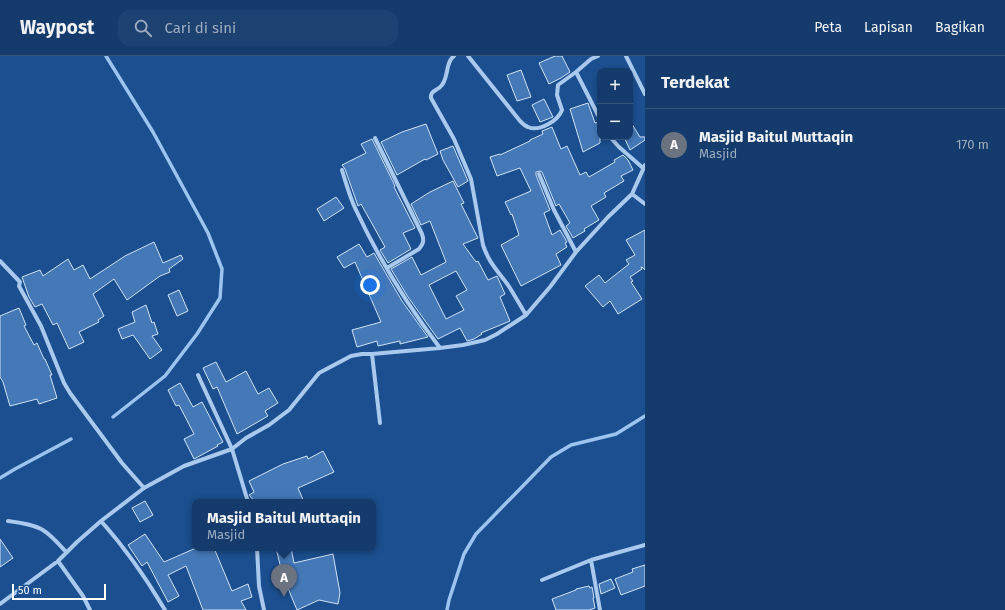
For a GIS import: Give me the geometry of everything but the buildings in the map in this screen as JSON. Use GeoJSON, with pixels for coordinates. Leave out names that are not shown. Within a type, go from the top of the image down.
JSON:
{"type":"FeatureCollection","features":[{"type":"Feature","properties":{"kind":"street"},"geometry":{"type":"LineString","coordinates":[[454,56],[449,61],[444,83],[432,93],[430,98],[454,139],[471,179],[482,245],[485,253],[493,267],[507,284],[526,315]]}},
{"type":"Feature","properties":{"kind":"street"},"geometry":{"type":"LineString","coordinates":[[468,56],[520,121],[524,125],[532,128],[538,127],[558,118],[562,110],[557,95],[558,85],[591,59],[598,56]]}},
{"type":"Feature","properties":{"kind":"street"},"geometry":{"type":"LineString","coordinates":[[626,56],[645,94]]}},
{"type":"Feature","properties":{"kind":"street"},"geometry":{"type":"LineString","coordinates":[[576,72],[597,113]]}},
{"type":"Feature","properties":{"kind":"street"},"geometry":{"type":"LineString","coordinates":[[374,138],[424,240],[419,249],[387,268]]}},
{"type":"Feature","properties":{"kind":"street"},"geometry":{"type":"LineString","coordinates":[[0,604],[58,561],[101,521],[144,488],[184,466],[232,449],[246,438],[269,425],[289,410],[319,373],[351,356],[440,348],[485,340],[526,315],[550,287],[576,252],[608,217],[632,194],[644,167],[613,140]]}},
{"type":"Feature","properties":{"kind":"street"},"geometry":{"type":"LineString","coordinates":[[342,170],[356,209],[387,268],[423,326],[440,348]]}},
{"type":"Feature","properties":{"kind":"street"},"geometry":{"type":"LineString","coordinates":[[538,174],[554,210],[576,252]]}},
{"type":"Feature","properties":{"kind":"street"},"geometry":{"type":"LineString","coordinates":[[632,194],[645,204]]}},
{"type":"Feature","properties":{"kind":"street"},"geometry":{"type":"LineString","coordinates":[[0,261],[20,282],[19,286],[41,326],[64,383],[70,393],[122,463],[144,488]]}},
{"type":"Feature","properties":{"kind":"street"},"geometry":{"type":"LineString","coordinates":[[372,354],[380,423]]}},
{"type":"Feature","properties":{"kind":"street"},"geometry":{"type":"LineString","coordinates":[[198,375],[232,449],[247,499]]}},
{"type":"Feature","properties":{"kind":"street"},"geometry":{"type":"LineString","coordinates":[[8,521],[38,526],[56,540],[66,552]]}},
{"type":"Feature","properties":{"kind":"street"},"geometry":{"type":"LineString","coordinates":[[101,521],[121,543],[146,578],[164,610]]}},
{"type":"Feature","properties":{"kind":"street"},"geometry":{"type":"LineString","coordinates":[[542,580],[590,560],[645,545]]}},
{"type":"Feature","properties":{"kind":"street"},"geometry":{"type":"LineString","coordinates":[[257,551],[259,586],[264,610]]}},
{"type":"Feature","properties":{"kind":"street"},"geometry":{"type":"LineString","coordinates":[[590,560],[600,610]]}},
{"type":"Feature","properties":{"kind":"street"},"geometry":{"type":"LineString","coordinates":[[58,561],[83,596],[90,610]]}},
{"type":"Feature","properties":{"kind":"waterway"},"geometry":{"type":"LineString","coordinates":[[106,56],[153,132],[208,233],[222,269],[220,298],[197,334],[165,376],[113,417]]}},
{"type":"Feature","properties":{"kind":"waterway"},"geometry":{"type":"LineString","coordinates":[[447,610],[464,554],[476,534],[551,457],[571,445],[616,434],[645,416]]}},
{"type":"Feature","properties":{"kind":"waterway"},"geometry":{"type":"LineString","coordinates":[[0,478],[71,439]]}},
{"type":"Feature","properties":{"kind":"place","name":"Masjid Baitul Muttaqin"},"geometry":{"type":"Point","coordinates":[284,597]}}]}
